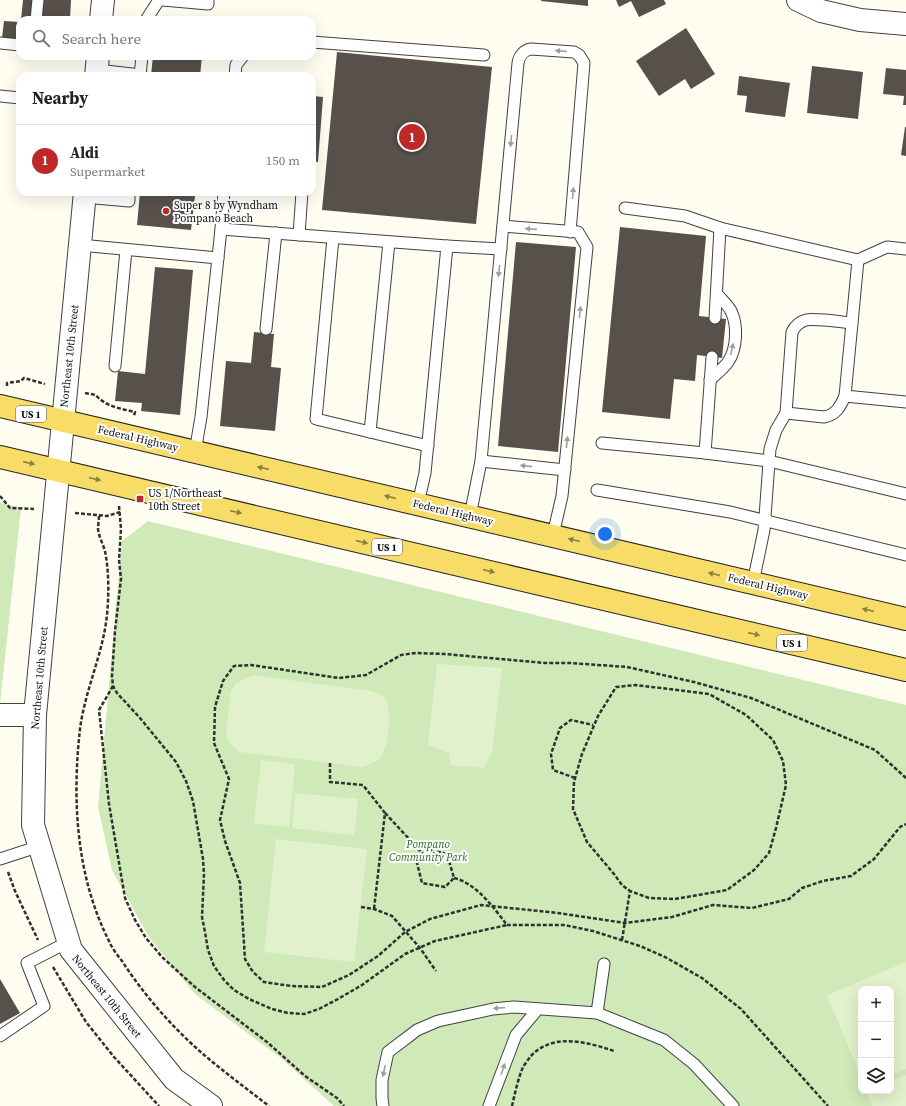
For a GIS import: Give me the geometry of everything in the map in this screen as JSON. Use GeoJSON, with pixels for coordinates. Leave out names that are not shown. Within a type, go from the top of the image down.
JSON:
{"type":"FeatureCollection","features":[{"type":"Feature","properties":{"kind":"main road","name":"Federal Highway"},"geometry":{"type":"LineString","coordinates":[[0,406],[906,619]]}},
{"type":"Feature","properties":{"kind":"main road","name":"US 1"},"geometry":{"type":"LineString","coordinates":[[0,457],[906,670]]}},
{"type":"Feature","properties":{"kind":"main road"},"geometry":{"type":"LineString","coordinates":[[867,660],[906,653]]}},
{"type":"Feature","properties":{"kind":"street"},"geometry":{"type":"LineString","coordinates":[[101,16],[103,0]]}},
{"type":"Feature","properties":{"kind":"street"},"geometry":{"type":"LineString","coordinates":[[798,0],[821,11],[841,16],[860,20],[906,24]]}},
{"type":"Feature","properties":{"kind":"street","name":"Northeast 10th Street"},"geometry":{"type":"LineString","coordinates":[[84,196],[35,716],[33,824],[71,950],[174,1079],[211,1106]]}},
{"type":"Feature","properties":{"kind":"street"},"geometry":{"type":"LineString","coordinates":[[0,715],[35,716]]}},
{"type":"Feature","properties":{"kind":"lane"},"geometry":{"type":"LineString","coordinates":[[36,16],[38,0]]}},
{"type":"Feature","properties":{"kind":"lane"},"geometry":{"type":"LineString","coordinates":[[149,16],[159,0]]}},
{"type":"Feature","properties":{"kind":"lane"},"geometry":{"type":"LineString","coordinates":[[163,0],[208,4],[208,0]]}},
{"type":"Feature","properties":{"kind":"lane"},"geometry":{"type":"LineString","coordinates":[[316,42],[484,54]]}},
{"type":"Feature","properties":{"kind":"lane"},"geometry":{"type":"LineString","coordinates":[[0,43],[16,44]]}},
{"type":"Feature","properties":{"kind":"lane"},"geometry":{"type":"LineString","coordinates":[[470,516],[480,461],[518,63],[519,57],[526,50],[531,49],[574,52],[579,55],[584,63],[570,232]]}},
{"type":"Feature","properties":{"kind":"lane"},"geometry":{"type":"LineString","coordinates":[[140,72],[142,60]]}},
{"type":"Feature","properties":{"kind":"lane"},"geometry":{"type":"LineString","coordinates":[[235,72],[236,65],[240,60]]}},
{"type":"Feature","properties":{"kind":"lane"},"geometry":{"type":"LineString","coordinates":[[97,67],[124,72]]}},
{"type":"Feature","properties":{"kind":"lane"},"geometry":{"type":"LineString","coordinates":[[0,96],[16,98]]}},
{"type":"Feature","properties":{"kind":"lane"},"geometry":{"type":"LineString","coordinates":[[97,196],[129,201],[129,196]]}},
{"type":"Feature","properties":{"kind":"lane"},"geometry":{"type":"LineString","coordinates":[[195,452],[201,417],[224,196]]}},
{"type":"Feature","properties":{"kind":"lane"},"geometry":{"type":"LineString","coordinates":[[299,235],[302,196]]}},
{"type":"Feature","properties":{"kind":"lane"},"geometry":{"type":"LineString","coordinates":[[625,208],[685,216],[720,228],[858,260],[886,247],[906,249]]}},
{"type":"Feature","properties":{"kind":"lane"},"geometry":{"type":"LineString","coordinates":[[503,226],[578,232],[587,247],[562,496],[553,535]]}},
{"type":"Feature","properties":{"kind":"lane"},"geometry":{"type":"LineString","coordinates":[[715,318],[720,228]]}},
{"type":"Feature","properties":{"kind":"lane"},"geometry":{"type":"LineString","coordinates":[[221,229],[501,249]]}},
{"type":"Feature","properties":{"kind":"lane"},"geometry":{"type":"LineString","coordinates":[[266,329],[276,233]]}},
{"type":"Feature","properties":{"kind":"lane"},"geometry":{"type":"LineString","coordinates":[[333,238],[316,419],[428,446]]}},
{"type":"Feature","properties":{"kind":"lane"},"geometry":{"type":"LineString","coordinates":[[370,432],[389,242]]}},
{"type":"Feature","properties":{"kind":"lane"},"geometry":{"type":"LineString","coordinates":[[80,245],[218,258]]}},
{"type":"Feature","properties":{"kind":"lane"},"geometry":{"type":"LineString","coordinates":[[418,504],[425,473],[447,246]]}},
{"type":"Feature","properties":{"kind":"lane"},"geometry":{"type":"LineString","coordinates":[[115,366],[126,250]]}},
{"type":"Feature","properties":{"kind":"lane"},"geometry":{"type":"LineString","coordinates":[[786,414],[824,418],[830,416],[839,408],[845,396],[858,260]]}},
{"type":"Feature","properties":{"kind":"lane"},"geometry":{"type":"LineString","coordinates":[[710,380],[728,363],[732,354],[735,336],[735,323],[731,310],[717,294]]}},
{"type":"Feature","properties":{"kind":"lane"},"geometry":{"type":"LineString","coordinates":[[754,583],[764,530],[770,449],[776,430],[786,414],[792,332],[800,323],[808,320],[852,323]]}},
{"type":"Feature","properties":{"kind":"lane"},"geometry":{"type":"LineString","coordinates":[[705,452],[712,357]]}},
{"type":"Feature","properties":{"kind":"lane"},"geometry":{"type":"LineString","coordinates":[[845,396],[906,402]]}},
{"type":"Feature","properties":{"kind":"lane"},"geometry":{"type":"LineString","coordinates":[[602,443],[705,452],[769,461],[906,494]]}},
{"type":"Feature","properties":{"kind":"lane"},"geometry":{"type":"LineString","coordinates":[[480,461],[564,470]]}},
{"type":"Feature","properties":{"kind":"lane"},"geometry":{"type":"LineString","coordinates":[[597,490],[730,512],[906,556]]}},
{"type":"Feature","properties":{"kind":"lane"},"geometry":{"type":"LineString","coordinates":[[0,859],[40,846]]}},
{"type":"Feature","properties":{"kind":"lane"},"geometry":{"type":"LineString","coordinates":[[0,1036],[44,1006],[27,963],[68,942]]}},
{"type":"Feature","properties":{"kind":"lane"},"geometry":{"type":"LineString","coordinates":[[597,1013],[604,964]]}},
{"type":"Feature","properties":{"kind":"lane"},"geometry":{"type":"LineString","coordinates":[[384,1106],[382,1098],[382,1080],[388,1052],[417,1030],[438,1021],[493,1008],[514,1007],[537,1010],[597,1013],[664,1040],[694,1064],[733,1106]]}},
{"type":"Feature","properties":{"kind":"lane"},"geometry":{"type":"LineString","coordinates":[[489,1106],[516,1035],[537,1010]]}},
{"type":"Feature","properties":{"kind":"path"},"geometry":{"type":"LineString","coordinates":[[120,512],[121,529],[119,560],[121,579],[115,631],[112,686],[99,710],[110,812],[125,898],[135,920],[146,938],[162,957],[195,987],[267,1042],[305,1076],[336,1098],[344,1106]]}},
{"type":"Feature","properties":{"kind":"path"},"geometry":{"type":"LineString","coordinates":[[99,516],[98,529],[105,552],[109,585],[107,616],[100,652],[87,692],[81,726],[76,784],[80,839],[86,881],[98,916],[110,943],[132,976],[160,1011],[202,1053],[268,1106]]}},
{"type":"Feature","properties":{"kind":"path"},"geometry":{"type":"LineString","coordinates":[[906,778],[874,750],[751,698],[694,682],[627,667],[416,653],[401,655],[366,675],[338,678],[251,664],[234,666],[223,681],[215,707],[214,743],[229,780],[220,820],[225,842],[240,883],[245,959],[253,972],[264,982],[291,986],[322,987],[349,975],[378,956],[405,932],[430,919],[481,905],[558,913],[625,923],[672,917],[713,906],[752,908],[789,899],[802,888],[851,876],[874,859],[900,827],[906,824]]}},
{"type":"Feature","properties":{"kind":"path"},"geometry":{"type":"LineString","coordinates":[[636,685],[709,694],[746,715],[772,740],[783,761],[786,786],[776,828],[768,853],[754,870],[728,890],[675,900],[649,898],[630,892],[622,885],[587,842],[573,809],[575,778],[582,754],[593,726],[616,687],[636,685]]}},
{"type":"Feature","properties":{"kind":"path"},"geometry":{"type":"LineString","coordinates":[[112,686],[176,762],[186,781],[193,801],[203,859],[204,874],[202,918],[208,950],[214,966],[224,980],[234,990],[249,999],[272,1009],[288,1013],[304,1014],[319,1009],[338,999],[362,985],[405,954],[435,941],[507,925],[564,925],[593,931],[622,940],[666,957],[702,978],[741,1009],[828,1106]]}},
{"type":"Feature","properties":{"kind":"path"},"geometry":{"type":"LineString","coordinates":[[575,778],[553,770],[551,754],[560,728],[571,720],[593,726]]}},
{"type":"Feature","properties":{"kind":"path"},"geometry":{"type":"LineString","coordinates":[[330,763],[330,782],[363,785],[424,855]]}},
{"type":"Feature","properties":{"kind":"path"},"geometry":{"type":"LineString","coordinates":[[374,908],[385,812]]}},
{"type":"Feature","properties":{"kind":"path"},"geometry":{"type":"LineString","coordinates":[[430,850],[447,854],[454,878],[445,887],[422,883],[418,864],[424,855],[430,850]]}},
{"type":"Feature","properties":{"kind":"path"},"geometry":{"type":"LineString","coordinates":[[454,878],[462,880],[470,885],[493,906],[507,925]]}},
{"type":"Feature","properties":{"kind":"path"},"geometry":{"type":"LineString","coordinates":[[622,940],[630,892]]}},
{"type":"Feature","properties":{"kind":"path"},"geometry":{"type":"LineString","coordinates":[[361,907],[374,908],[392,916],[420,948],[436,971]]}},
{"type":"Feature","properties":{"kind":"path"},"geometry":{"type":"LineString","coordinates":[[512,1106],[516,1087],[524,1066],[535,1052],[552,1042],[569,1041],[590,1044],[614,1051]]}},
{"type":"Feature","properties":{"kind":"green space"},"geometry":{"type":"Polygon","coordinates":[[[0,503],[21,508],[0,704],[0,503]]]}},
{"type":"Feature","properties":{"kind":"green space","name":"Pompano Community Park"},"geometry":{"type":"Polygon","coordinates":[[[148,521],[906,705],[906,1106],[334,1106],[281,1058],[195,994],[148,936],[112,870],[98,807],[122,541],[148,521]]]}},
{"type":"Feature","properties":{"kind":"green space"},"geometry":{"type":"Polygon","coordinates":[[[437,664],[502,668],[492,753],[483,768],[450,765],[449,753],[428,745],[437,664]]]}},
{"type":"Feature","properties":{"kind":"green space"},"geometry":{"type":"Polygon","coordinates":[[[253,675],[371,691],[380,694],[384,697],[388,707],[389,722],[385,747],[379,759],[362,767],[240,752],[228,742],[226,731],[231,691],[235,684],[253,675]]]}},
{"type":"Feature","properties":{"kind":"green space"},"geometry":{"type":"Polygon","coordinates":[[[261,760],[295,764],[289,827],[254,823],[261,760]]]}},
{"type":"Feature","properties":{"kind":"green space"},"geometry":{"type":"Polygon","coordinates":[[[295,793],[358,799],[354,835],[292,828],[295,793]]]}},
{"type":"Feature","properties":{"kind":"green space"},"geometry":{"type":"Polygon","coordinates":[[[276,839],[367,849],[354,962],[264,952],[276,839]]]}},
{"type":"Feature","properties":{"kind":"green space"},"geometry":{"type":"Polygon","coordinates":[[[906,962],[906,1069],[894,1074],[894,986],[858,986],[858,1070],[827,995],[906,962]]]}},
{"type":"Feature","properties":{"kind":"green space"},"geometry":{"type":"Polygon","coordinates":[[[906,1075],[906,1106],[872,1106],[867,1094],[894,1094],[894,1080],[906,1075]]]}},
{"type":"Feature","properties":{"kind":"building"},"geometry":{"type":"Polygon","coordinates":[[[23,0],[71,0],[70,16],[21,16],[23,0]]]}},
{"type":"Feature","properties":{"kind":"building"},"geometry":{"type":"Polygon","coordinates":[[[588,0],[588,6],[541,1],[588,0]]]}},
{"type":"Feature","properties":{"kind":"building"},"geometry":{"type":"Polygon","coordinates":[[[616,0],[664,0],[666,4],[639,17],[631,1],[619,7],[616,0]]]}},
{"type":"Feature","properties":{"kind":"building"},"geometry":{"type":"Polygon","coordinates":[[[4,21],[16,22],[16,48],[1,46],[4,21]]]}},
{"type":"Feature","properties":{"kind":"building"},"geometry":{"type":"Polygon","coordinates":[[[686,28],[715,74],[691,89],[685,79],[659,96],[636,61],[686,28]]]}},
{"type":"Feature","properties":{"kind":"building"},"geometry":{"type":"Polygon","coordinates":[[[337,52],[492,67],[476,224],[322,210],[337,52]]]}},
{"type":"Feature","properties":{"kind":"building"},"geometry":{"type":"Polygon","coordinates":[[[153,60],[202,60],[200,72],[151,72],[153,60]]]}},
{"type":"Feature","properties":{"kind":"building"},"geometry":{"type":"Polygon","coordinates":[[[812,66],[863,72],[858,119],[807,113],[812,66]]]}},
{"type":"Feature","properties":{"kind":"building"},"geometry":{"type":"Polygon","coordinates":[[[886,68],[906,70],[906,105],[903,105],[904,96],[883,94],[886,68]]]}},
{"type":"Feature","properties":{"kind":"building"},"geometry":{"type":"Polygon","coordinates":[[[739,76],[790,83],[785,117],[745,112],[747,96],[737,95],[739,76]]]}},
{"type":"Feature","properties":{"kind":"building"},"geometry":{"type":"Polygon","coordinates":[[[316,96],[323,97],[318,162],[316,162],[316,96]]]}},
{"type":"Feature","properties":{"kind":"building"},"geometry":{"type":"Polygon","coordinates":[[[906,127],[906,156],[901,155],[906,127]]]}},
{"type":"Feature","properties":{"kind":"building","name":"Super 8 by Wyndham Pompano Beach"},"geometry":{"type":"Polygon","coordinates":[[[140,196],[195,196],[191,230],[137,225],[140,196]]]}},
{"type":"Feature","properties":{"kind":"building"},"geometry":{"type":"Polygon","coordinates":[[[620,227],[706,236],[699,316],[726,319],[722,358],[697,355],[695,381],[674,379],[670,419],[602,412],[620,227]]]}},
{"type":"Feature","properties":{"kind":"building"},"geometry":{"type":"Polygon","coordinates":[[[516,242],[576,247],[558,452],[498,446],[516,242]]]}},
{"type":"Feature","properties":{"kind":"building"},"geometry":{"type":"Polygon","coordinates":[[[155,267],[193,270],[180,415],[141,411],[142,403],[115,401],[118,371],[145,374],[155,267]]]}},
{"type":"Feature","properties":{"kind":"building"},"geometry":{"type":"Polygon","coordinates":[[[254,332],[274,334],[271,367],[281,368],[275,431],[220,426],[226,361],[251,363],[254,332]]]}},
{"type":"Feature","properties":{"kind":"building"},"geometry":{"type":"Polygon","coordinates":[[[0,979],[20,1013],[0,1024],[0,979]]]}},
{"type":"Feature","properties":{"kind":"place","name":"Aldi"},"geometry":{"type":"Point","coordinates":[412,137]}},
{"type":"Feature","properties":{"kind":"place","name":"Super 8 by Wyndham Pompano Beach"},"geometry":{"type":"Point","coordinates":[166,211]}},
{"type":"Feature","properties":{"kind":"place","name":"US 1/Northeast 10th Street"},"geometry":{"type":"Point","coordinates":[140,499]}}]}
